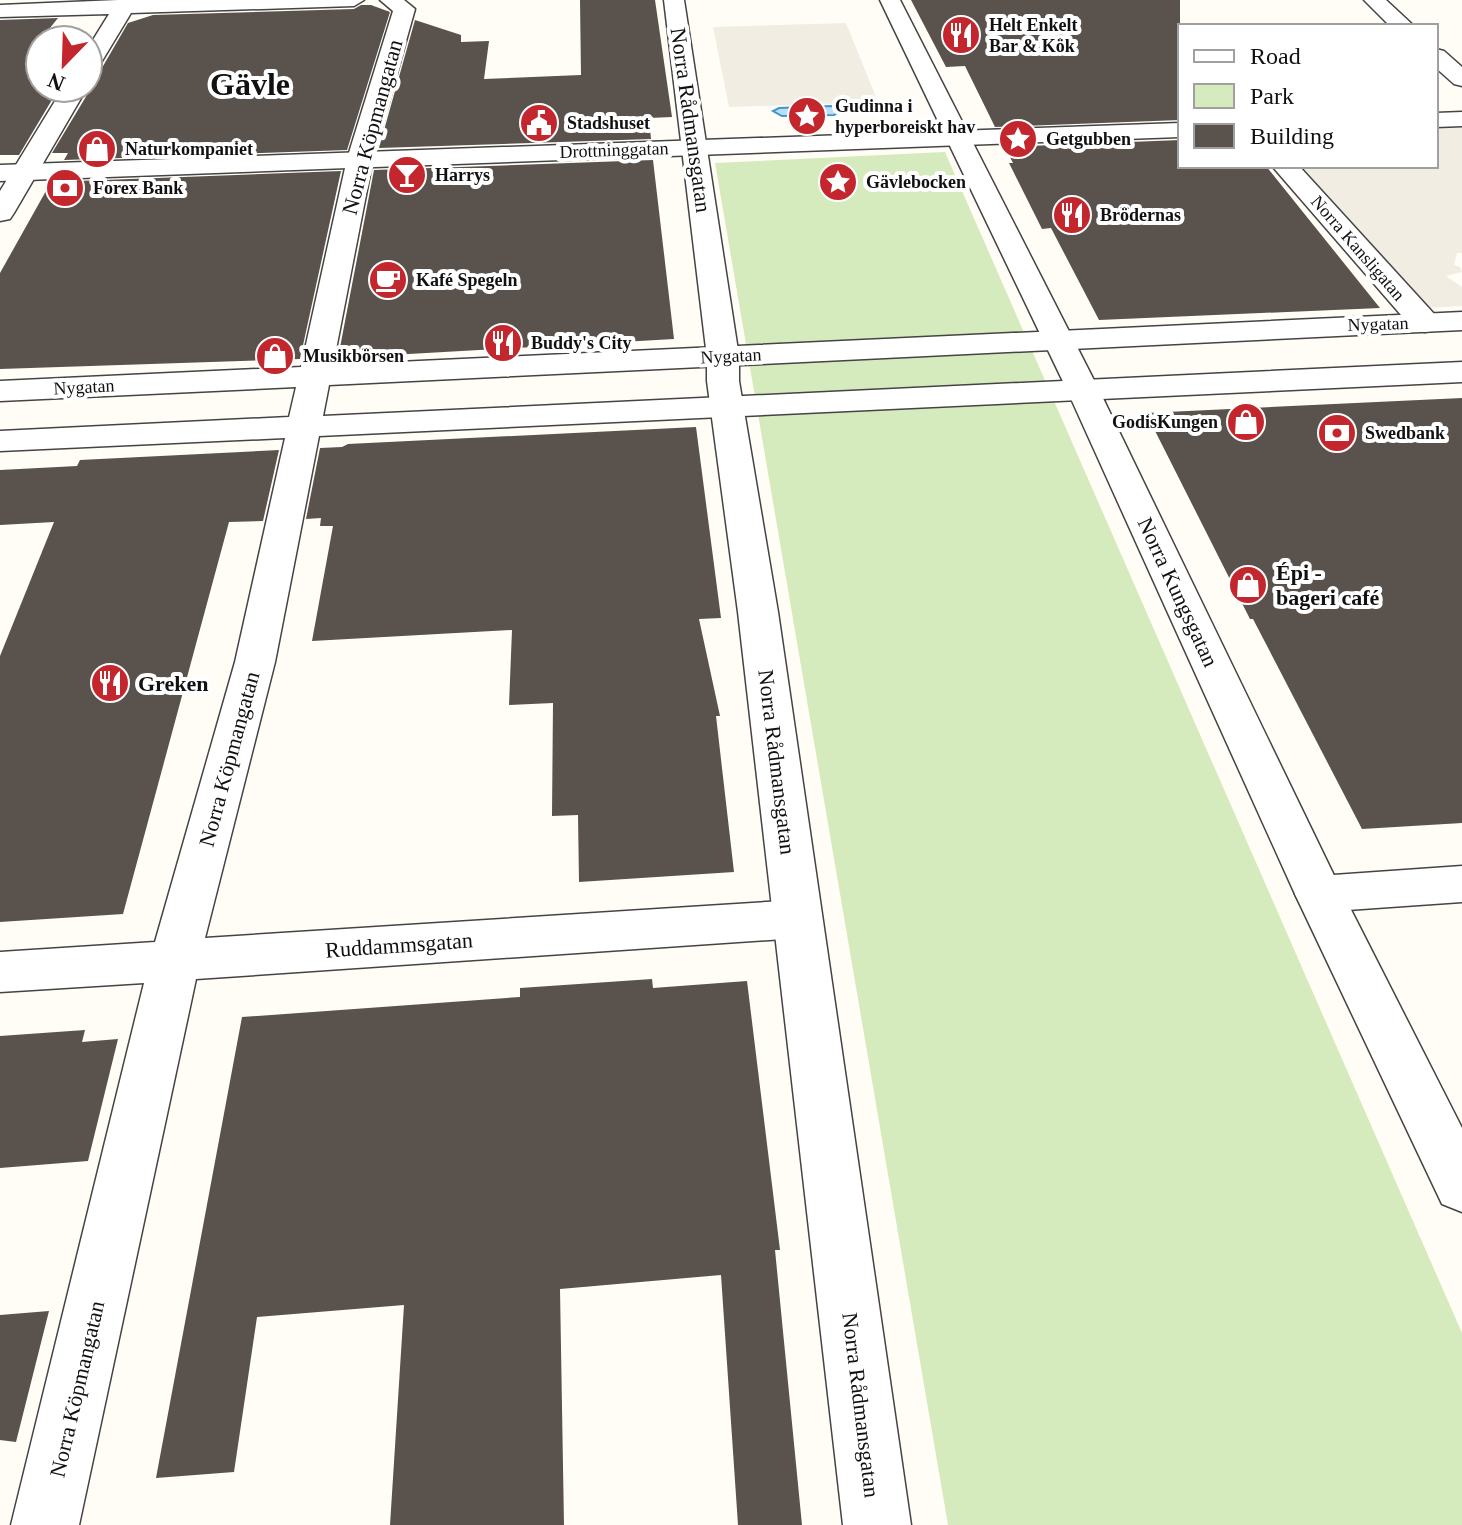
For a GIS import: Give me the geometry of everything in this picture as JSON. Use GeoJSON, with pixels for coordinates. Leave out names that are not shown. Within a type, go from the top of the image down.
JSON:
{"type":"FeatureCollection","features":[{"type":"Feature","properties":{"kind":"street"},"geometry":{"type":"LineString","coordinates":[[0,11],[126,4],[354,0]]}},
{"type":"Feature","properties":{"kind":"street","name":"Norra Köpmangatan"},"geometry":{"type":"LineString","coordinates":[[45,1525],[175,960],[255,662],[360,159],[404,9],[390,0]]}},
{"type":"Feature","properties":{"kind":"street","name":"Norra Rådmansgatan"},"geometry":{"type":"LineString","coordinates":[[674,0],[696,147],[877,1525]]}},
{"type":"Feature","properties":{"kind":"street","name":"Norra Kungsgatan"},"geometry":{"type":"LineString","coordinates":[[890,0],[1084,392],[1319,894],[1462,1186]]}},
{"type":"Feature","properties":{"kind":"street"},"geometry":{"type":"LineString","coordinates":[[1374,0],[1401,24]]}},
{"type":"Feature","properties":{"kind":"street"},"geometry":{"type":"LineString","coordinates":[[104,40],[126,4]]}},
{"type":"Feature","properties":{"kind":"street"},"geometry":{"type":"LineString","coordinates":[[1438,58],[1462,79]]}},
{"type":"Feature","properties":{"kind":"street"},"geometry":{"type":"LineString","coordinates":[[0,213],[12,172],[63,104]]}},
{"type":"Feature","properties":{"kind":"street"},"geometry":{"type":"LineString","coordinates":[[1438,120],[1462,119]]}},
{"type":"Feature","properties":{"kind":"street","name":"Drottninggatan"},"geometry":{"type":"LineString","coordinates":[[12,172],[1178,130]]}},
{"type":"Feature","properties":{"kind":"street","name":"Norra Kansligatan"},"geometry":{"type":"LineString","coordinates":[[1287,168],[1462,365]]}},
{"type":"Feature","properties":{"kind":"street","name":"Nygatan"},"geometry":{"type":"LineString","coordinates":[[0,391],[1462,321]]}},
{"type":"Feature","properties":{"kind":"street"},"geometry":{"type":"LineString","coordinates":[[0,441],[1462,372]]}},
{"type":"Feature","properties":{"kind":"street"},"geometry":{"type":"LineString","coordinates":[[1319,894],[1462,884]]}},
{"type":"Feature","properties":{"kind":"street","name":"Ruddammsgatan"},"geometry":{"type":"LineString","coordinates":[[0,972],[798,919]]}},
{"type":"Feature","properties":{"kind":"green space"},"geometry":{"type":"Polygon","coordinates":[[[945,152],[1462,1333],[1462,1525],[948,1525],[715,163],[945,152]]]}},
{"type":"Feature","properties":{"kind":"shaded area"},"geometry":{"type":"Polygon","coordinates":[[[846,23],[878,102],[729,107],[713,27],[846,23]]]}},
{"type":"Feature","properties":{"kind":"shaded area"},"geometry":{"type":"Polygon","coordinates":[[[1462,119],[1462,253],[1457,253],[1454,265],[1460,267],[1462,272],[1446,276],[1462,287],[1462,306],[1411,309],[1287,168],[1438,168],[1438,120],[1462,119]]]}},
{"type":"Feature","properties":{"kind":"water"},"geometry":{"type":"Polygon","coordinates":[[[832,106],[842,111],[834,115],[782,116],[773,111],[779,108],[832,106]]]}},
{"type":"Feature","properties":{"kind":"building"},"geometry":{"type":"Polygon","coordinates":[[[580,0],[655,0],[672,117],[649,118],[651,139],[379,148],[415,20],[461,35],[461,42],[489,41],[484,79],[581,75],[580,0]]]}},
{"type":"Feature","properties":{"kind":"building"},"geometry":{"type":"Polygon","coordinates":[[[911,0],[1180,0],[1178,120],[995,127],[965,66],[946,67],[911,0]]]}},
{"type":"Feature","properties":{"kind":"building"},"geometry":{"type":"Polygon","coordinates":[[[371,5],[390,12],[347,150],[64,160],[68,153],[52,153],[82,104],[104,104],[104,64],[128,23],[153,15],[354,9],[371,5]]]}},
{"type":"Feature","properties":{"kind":"building"},"geometry":{"type":"Polygon","coordinates":[[[58,18],[53,24],[24,24],[24,104],[49,104],[19,155],[0,155],[0,20],[58,18]]]}},
{"type":"Feature","properties":{"kind":"building"},"geometry":{"type":"Polygon","coordinates":[[[1178,140],[1178,168],[1268,168],[1380,308],[1099,320],[1051,228],[1042,229],[1009,163],[1013,163],[1005,147],[1178,140]]]}},
{"type":"Feature","properties":{"kind":"building"},"geometry":{"type":"Polygon","coordinates":[[[653,160],[674,339],[338,358],[374,170],[653,160]]]}},
{"type":"Feature","properties":{"kind":"building"},"geometry":{"type":"Polygon","coordinates":[[[341,171],[300,359],[0,369],[0,273],[51,182],[341,171]]]}},
{"type":"Feature","properties":{"kind":"building"},"geometry":{"type":"Polygon","coordinates":[[[1462,398],[1462,823],[1362,829],[1253,619],[1250,619],[1146,413],[1462,398]]]}},
{"type":"Feature","properties":{"kind":"building"},"geometry":{"type":"Polygon","coordinates":[[[696,427],[721,618],[699,619],[720,716],[716,716],[734,872],[579,882],[578,815],[552,816],[553,703],[509,705],[512,630],[312,641],[333,526],[320,526],[321,518],[306,519],[320,448],[348,444],[696,427]]]}},
{"type":"Feature","properties":{"kind":"building"},"geometry":{"type":"Polygon","coordinates":[[[279,450],[263,521],[229,522],[123,914],[0,922],[0,656],[54,522],[0,525],[0,470],[77,466],[80,460],[279,450]]]}},
{"type":"Feature","properties":{"kind":"building"},"geometry":{"type":"Polygon","coordinates":[[[652,979],[653,988],[747,981],[780,1250],[775,1250],[802,1525],[738,1525],[721,1275],[560,1289],[564,1525],[390,1525],[404,1305],[257,1317],[234,1472],[156,1478],[242,1017],[520,997],[520,988],[652,979]]]}},
{"type":"Feature","properties":{"kind":"building"},"geometry":{"type":"Polygon","coordinates":[[[85,1030],[82,1042],[118,1039],[88,1161],[0,1168],[0,1036],[85,1030]]]}},
{"type":"Feature","properties":{"kind":"building"},"geometry":{"type":"Polygon","coordinates":[[[49,1311],[16,1442],[0,1440],[0,1315],[49,1311]]]}},
{"type":"Feature","properties":{"kind":"place","name":"Helt Enkelt Bar & Kök"},"geometry":{"type":"Point","coordinates":[961,35]}},
{"type":"Feature","properties":{"kind":"place","name":"Gudinna i hyperboreiskt hav"},"geometry":{"type":"Point","coordinates":[807,116]}},
{"type":"Feature","properties":{"kind":"place","name":"Stadshuset"},"geometry":{"type":"Point","coordinates":[539,123]}},
{"type":"Feature","properties":{"kind":"place","name":"Getgubben"},"geometry":{"type":"Point","coordinates":[1018,139]}},
{"type":"Feature","properties":{"kind":"place","name":"Naturkompaniet"},"geometry":{"type":"Point","coordinates":[97,149]}},
{"type":"Feature","properties":{"kind":"place","name":"Harrys"},"geometry":{"type":"Point","coordinates":[407,175]}},
{"type":"Feature","properties":{"kind":"place","name":"Gävlebocken"},"geometry":{"type":"Point","coordinates":[838,182]}},
{"type":"Feature","properties":{"kind":"place","name":"Forex Bank"},"geometry":{"type":"Point","coordinates":[65,188]}},
{"type":"Feature","properties":{"kind":"place","name":"Brödernas"},"geometry":{"type":"Point","coordinates":[1072,215]}},
{"type":"Feature","properties":{"kind":"place","name":"Kafé Spegeln"},"geometry":{"type":"Point","coordinates":[388,280]}},
{"type":"Feature","properties":{"kind":"place","name":"Buddy's City"},"geometry":{"type":"Point","coordinates":[503,343]}},
{"type":"Feature","properties":{"kind":"place","name":"Musikbörsen"},"geometry":{"type":"Point","coordinates":[275,356]}},
{"type":"Feature","properties":{"kind":"place","name":"GodisKungen"},"geometry":{"type":"Point","coordinates":[1246,422]}},
{"type":"Feature","properties":{"kind":"place","name":"Swedbank"},"geometry":{"type":"Point","coordinates":[1337,433]}},
{"type":"Feature","properties":{"kind":"place","name":"Épi - bageri café"},"geometry":{"type":"Point","coordinates":[1248,585]}},
{"type":"Feature","properties":{"kind":"place","name":"Greken"},"geometry":{"type":"Point","coordinates":[110,683]}},
{"type":"Feature","properties":{"kind":"district","name":"Gävle"},"geometry":{"type":"Point","coordinates":[250,84]}}]}
